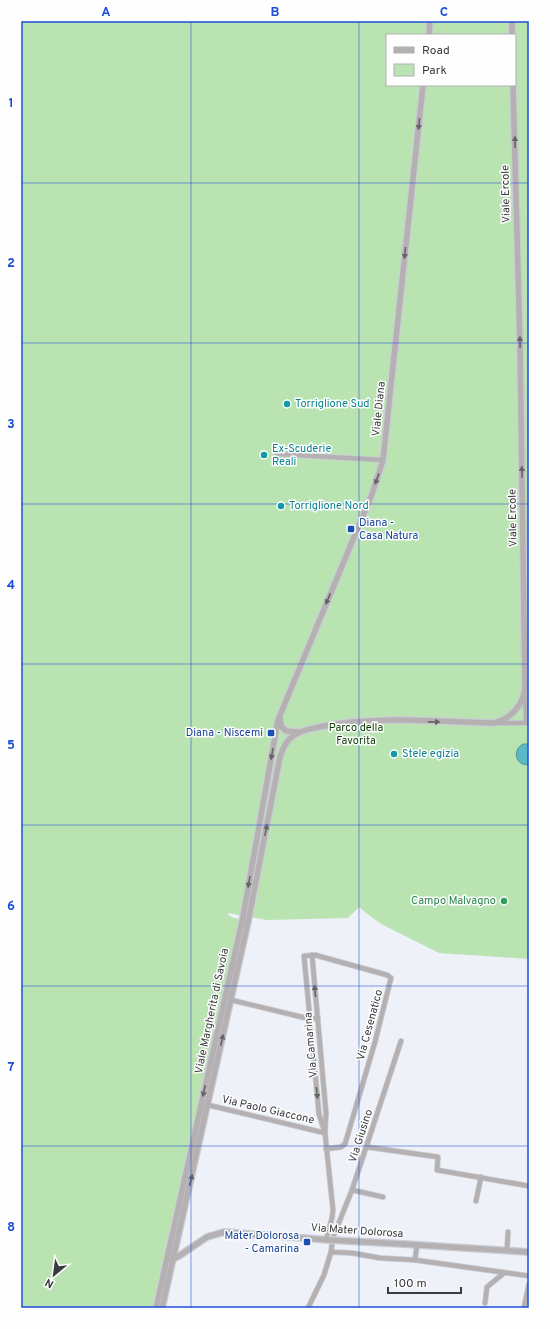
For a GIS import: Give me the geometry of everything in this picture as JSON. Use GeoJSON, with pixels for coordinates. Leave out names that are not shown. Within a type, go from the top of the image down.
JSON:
{"type":"FeatureCollection","features":[{"type":"Feature","properties":{"kind":"street"},"geometry":{"type":"LineString","coordinates":[[429,34],[430,21]]}},
{"type":"Feature","properties":{"kind":"street"},"geometry":{"type":"LineString","coordinates":[[512,21],[512,34]]}},
{"type":"Feature","properties":{"kind":"street","name":"Viale Diana"},"geometry":{"type":"LineString","coordinates":[[280,716],[372,494],[383,460],[423,86]]}},
{"type":"Feature","properties":{"kind":"street","name":"Viale Ercole"},"geometry":{"type":"LineString","coordinates":[[286,742],[294,735],[302,732],[351,721],[388,720],[494,723],[513,713],[523,699],[525,689],[520,352],[513,86]]}},
{"type":"Feature","properties":{"kind":"street"},"geometry":{"type":"LineString","coordinates":[[277,454],[383,460]]}},
{"type":"Feature","properties":{"kind":"street"},"geometry":{"type":"LineString","coordinates":[[494,723],[528,723],[525,689]]}},
{"type":"Feature","properties":{"kind":"street"},"geometry":{"type":"LineString","coordinates":[[280,716],[280,723],[286,731],[302,732]]}},
{"type":"Feature","properties":{"kind":"street","name":"Viale Margherita di Savoia"},"geometry":{"type":"LineString","coordinates":[[162,1308],[170,1257],[243,916],[280,716]]}},
{"type":"Feature","properties":{"kind":"street","name":"Viale Margherita di Savoia"},"geometry":{"type":"LineString","coordinates":[[170,1257],[208,1105],[249,918],[279,762],[286,742]]}},
{"type":"Feature","properties":{"kind":"street","name":"Via Camarina"},"geometry":{"type":"LineString","coordinates":[[312,955],[326,1113],[326,1149],[333,1210],[329,1242]]}},
{"type":"Feature","properties":{"kind":"street","name":"Via Cesenatico"},"geometry":{"type":"LineString","coordinates":[[304,956],[317,955],[387,975],[391,978],[375,1042],[345,1144],[341,1147],[326,1149]]}},
{"type":"Feature","properties":{"kind":"street","name":"Via Camarina"},"geometry":{"type":"LineString","coordinates":[[304,956],[319,1114],[325,1133]]}},
{"type":"Feature","properties":{"kind":"street"},"geometry":{"type":"LineString","coordinates":[[231,1000],[310,1018],[318,1018]]}},
{"type":"Feature","properties":{"kind":"street","name":"Via Giusino"},"geometry":{"type":"LineString","coordinates":[[334,1235],[367,1147],[401,1041]]}},
{"type":"Feature","properties":{"kind":"street","name":"Via Paolo Giaccone"},"geometry":{"type":"LineString","coordinates":[[208,1105],[325,1133]]}},
{"type":"Feature","properties":{"kind":"street"},"geometry":{"type":"LineString","coordinates":[[367,1147],[438,1157],[437,1170],[529,1186]]}},
{"type":"Feature","properties":{"kind":"street"},"geometry":{"type":"LineString","coordinates":[[476,1201],[481,1177]]}},
{"type":"Feature","properties":{"kind":"street"},"geometry":{"type":"LineString","coordinates":[[352,1190],[383,1197]]}},
{"type":"Feature","properties":{"kind":"street","name":"Via Mater Dolorosa"},"geometry":{"type":"LineString","coordinates":[[156,1308],[166,1263],[170,1257],[189,1249],[207,1237],[224,1232],[329,1242],[403,1244],[529,1252]]}},
{"type":"Feature","properties":{"kind":"street"},"geometry":{"type":"LineString","coordinates":[[506,1250],[508,1232]]}},
{"type":"Feature","properties":{"kind":"street"},"geometry":{"type":"LineString","coordinates":[[308,1308],[324,1275],[331,1252],[329,1242]]}},
{"type":"Feature","properties":{"kind":"street"},"geometry":{"type":"LineString","coordinates":[[415,1260],[417,1245]]}},
{"type":"Feature","properties":{"kind":"street"},"geometry":{"type":"LineString","coordinates":[[331,1252],[352,1253],[380,1258],[415,1260],[529,1276]]}},
{"type":"Feature","properties":{"kind":"street"},"geometry":{"type":"LineString","coordinates":[[485,1303],[487,1287],[504,1273]]}},
{"type":"Feature","properties":{"kind":"street"},"geometry":{"type":"LineString","coordinates":[[524,1308],[529,1284]]}},
{"type":"Feature","properties":{"kind":"green space","name":"Parco della Favorita"},"geometry":{"type":"Polygon","coordinates":[[[21,21],[529,21],[529,959],[439,953],[383,925],[359,907],[348,918],[267,920],[228,913],[231,917],[239,919],[152,1308],[21,1308],[21,21]]]}},
{"type":"Feature","properties":{"kind":"water"},"geometry":{"type":"Polygon","coordinates":[[[523,744],[529,744],[528,765],[520,763],[516,757],[517,750],[523,744]]]}},
{"type":"Feature","properties":{"kind":"place","name":"Torriglione Sud"},"geometry":{"type":"Point","coordinates":[287,404]}},
{"type":"Feature","properties":{"kind":"place","name":"Ex-Scuderie Reali"},"geometry":{"type":"Point","coordinates":[264,455]}},
{"type":"Feature","properties":{"kind":"place","name":"Torriglione Nord"},"geometry":{"type":"Point","coordinates":[281,506]}},
{"type":"Feature","properties":{"kind":"place","name":"Diana - Casa Natura"},"geometry":{"type":"Point","coordinates":[351,529]}},
{"type":"Feature","properties":{"kind":"place","name":"Diana - Niscemi"},"geometry":{"type":"Point","coordinates":[271,733]}},
{"type":"Feature","properties":{"kind":"place","name":"Stele egizia"},"geometry":{"type":"Point","coordinates":[394,754]}},
{"type":"Feature","properties":{"kind":"place","name":"Campo Malvagno"},"geometry":{"type":"Point","coordinates":[504,901]}},
{"type":"Feature","properties":{"kind":"place","name":"Mater Dolorosa - Camarina"},"geometry":{"type":"Point","coordinates":[307,1242]}}]}
